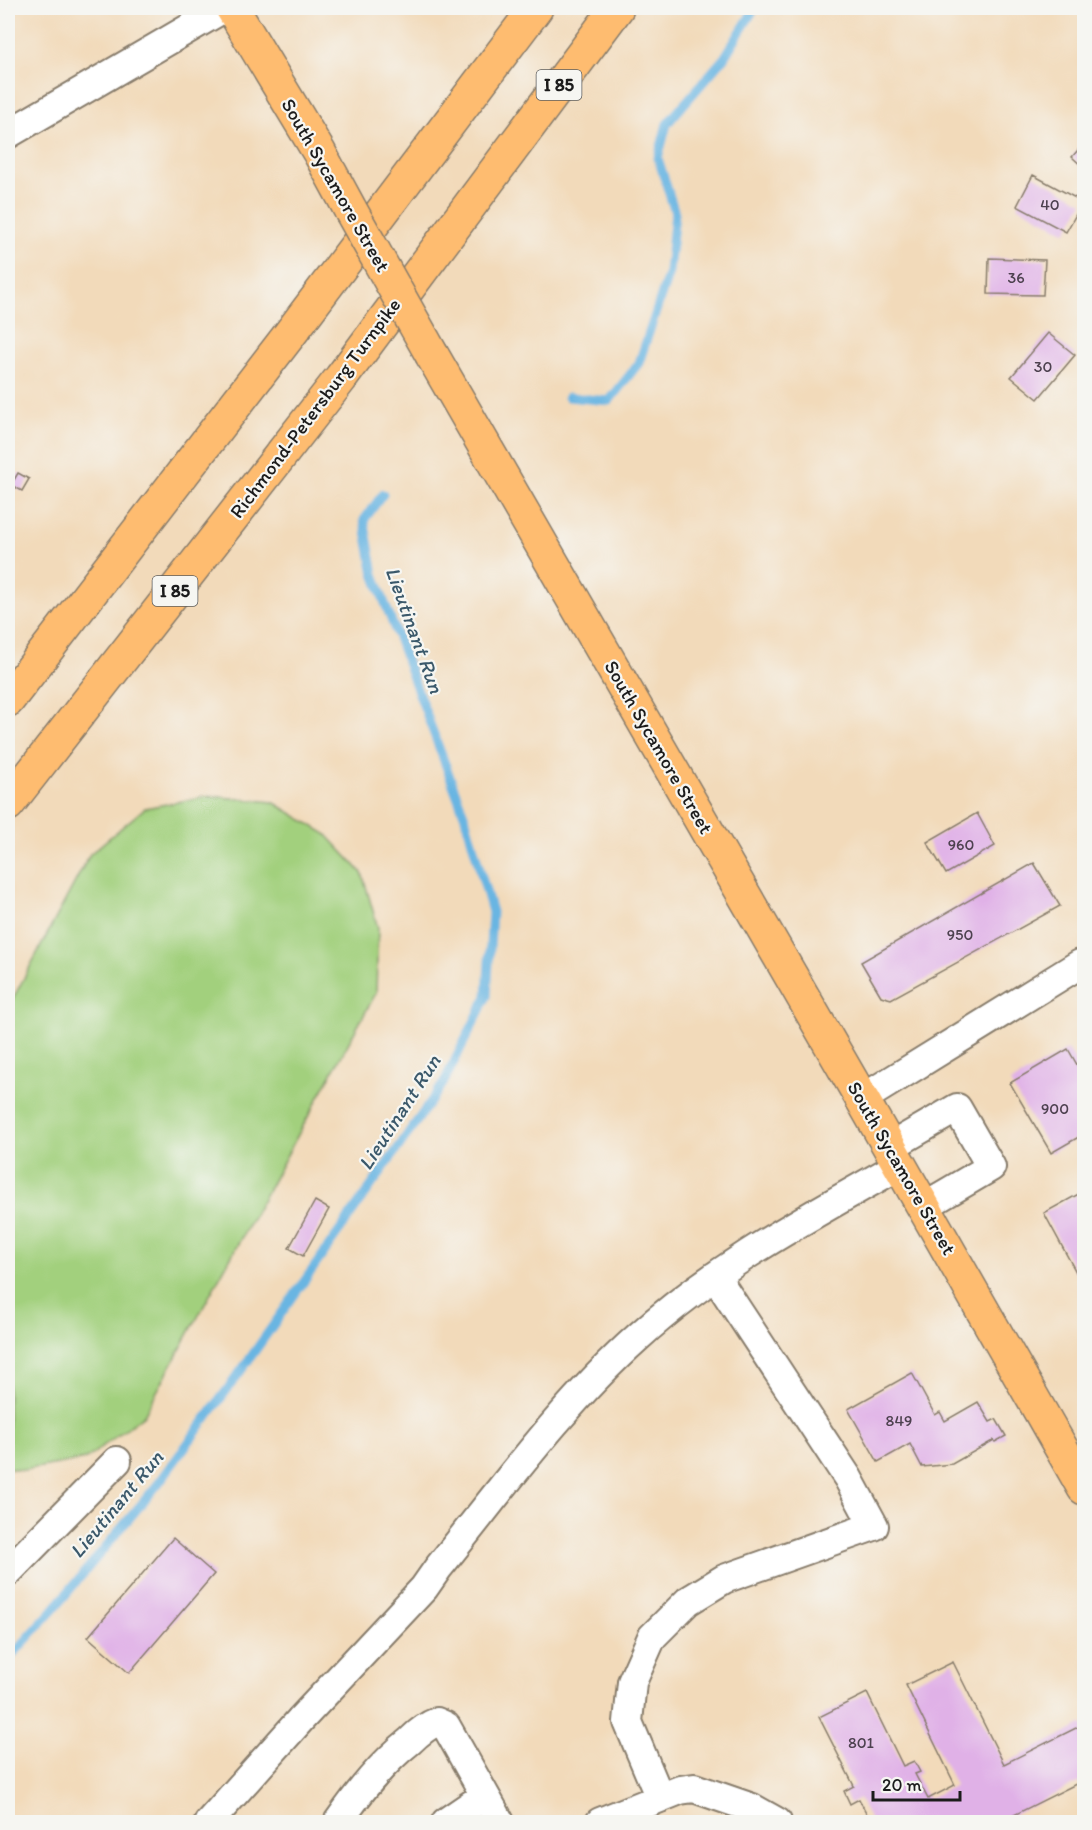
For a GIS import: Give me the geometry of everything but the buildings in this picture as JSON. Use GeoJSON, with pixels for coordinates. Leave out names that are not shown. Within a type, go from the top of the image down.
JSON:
{"type":"FeatureCollection","features":[{"type":"Feature","properties":{"kind":"main road","name":"South Sycamore Street"},"geometry":{"type":"LineString","coordinates":[[232,8],[319,152],[432,355],[1084,1488]]}},
{"type":"Feature","properties":{"kind":"main road"},"geometry":{"type":"LineString","coordinates":[[8,700],[290,334],[536,8]]}},
{"type":"Feature","properties":{"kind":"main road","name":"Richmond-Petersburg Turnpike"},"geometry":{"type":"LineString","coordinates":[[8,804],[341,378],[617,8]]}},
{"type":"Feature","properties":{"kind":"street"},"geometry":{"type":"LineString","coordinates":[[8,134],[224,8]]}},
{"type":"Feature","properties":{"kind":"street"},"geometry":{"type":"LineString","coordinates":[[862,1099],[1080,964]]}},
{"type":"Feature","properties":{"kind":"street"},"geometry":{"type":"LineString","coordinates":[[209,1822],[302,1718],[424,1588],[570,1405],[637,1338],[696,1289],[895,1156],[957,1108],[991,1167],[923,1207]]}},
{"type":"Feature","properties":{"kind":"street"},"geometry":{"type":"LineString","coordinates":[[660,1798],[628,1722],[632,1682],[652,1637],[688,1601],[724,1579],[874,1526],[848,1478],[715,1276]]}},
{"type":"Feature","properties":{"kind":"street"},"geometry":{"type":"LineString","coordinates":[[8,1572],[117,1461]]}},
{"type":"Feature","properties":{"kind":"street"},"geometry":{"type":"LineString","coordinates":[[338,1822],[357,1794],[391,1756],[428,1725],[437,1722],[446,1726],[500,1822]]}},
{"type":"Feature","properties":{"kind":"street"},"geometry":{"type":"LineString","coordinates":[[600,1822],[680,1790],[694,1788],[752,1808],[777,1822]]}},
{"type":"Feature","properties":{"kind":"street"},"geometry":{"type":"LineString","coordinates":[[446,1822],[484,1796]]}},
{"type":"Feature","properties":{"kind":"green space"},"geometry":{"type":"Polygon","coordinates":[[[210,796],[273,802],[326,834],[362,873],[378,928],[376,993],[144,1415],[86,1459],[24,1470],[8,1468],[8,1008],[90,854],[145,808],[210,796]]]}},
{"type":"Feature","properties":{"kind":"waterway","name":"Lieutinant Run"},"geometry":{"type":"LineString","coordinates":[[568,397],[609,401],[639,363],[669,272],[675,213],[658,158],[667,124],[724,58],[755,8]]}},
{"type":"Feature","properties":{"kind":"waterway","name":"Lieutinant Run"},"geometry":{"type":"LineString","coordinates":[[8,1660],[158,1484],[243,1368],[443,1084],[487,996],[492,912],[465,817],[374,574],[364,520],[383,494]]}}]}
